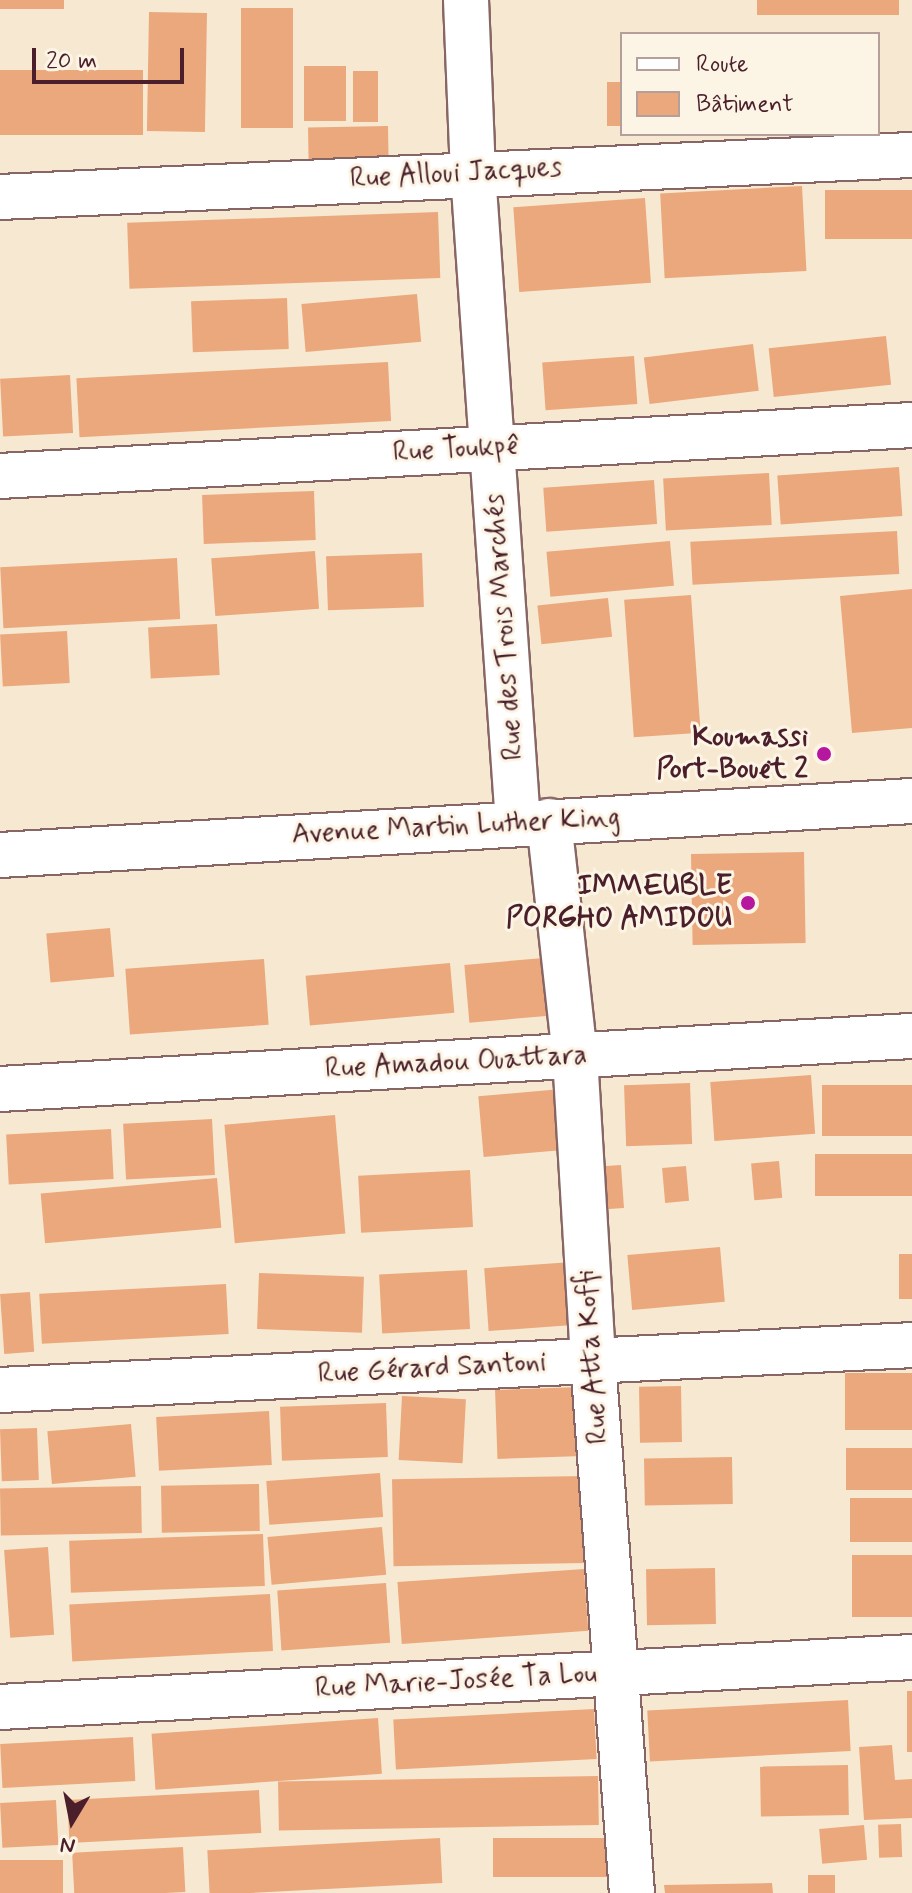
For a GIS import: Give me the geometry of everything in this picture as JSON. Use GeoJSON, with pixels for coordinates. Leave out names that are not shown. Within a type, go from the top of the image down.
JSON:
{"type":"FeatureCollection","features":[{"type":"Feature","properties":{"kind":"street","name":"Rue des Trois Marchés"},"geometry":{"type":"LineString","coordinates":[[466,0],[473,173],[494,447],[533,822]]}},
{"type":"Feature","properties":{"kind":"street","name":"Rue Alloui Jacques"},"geometry":{"type":"LineString","coordinates":[[0,197],[912,155]]}},
{"type":"Feature","properties":{"kind":"street","name":"Rue Toukpê"},"geometry":{"type":"LineString","coordinates":[[0,476],[912,425]]}},
{"type":"Feature","properties":{"kind":"street","name":"Avenue Martin Luther King"},"geometry":{"type":"LineString","coordinates":[[0,855],[912,801]]}},
{"type":"Feature","properties":{"kind":"street","name":"Rue Atta Koffi"},"geometry":{"type":"LineString","coordinates":[[533,822],[575,1056],[593,1360],[632,1893]]}},
{"type":"Feature","properties":{"kind":"street","name":"Rue Amadou Ouattara"},"geometry":{"type":"LineString","coordinates":[[0,1089],[912,1036]]}},
{"type":"Feature","properties":{"kind":"street","name":"Rue Gérard Santoni"},"geometry":{"type":"LineString","coordinates":[[0,1390],[912,1345]]}},
{"type":"Feature","properties":{"kind":"street","name":"Rue Marie-Josée Ta Lou"},"geometry":{"type":"LineString","coordinates":[[0,1707],[912,1657]]}},
{"type":"Feature","properties":{"kind":"building"},"geometry":{"type":"Polygon","coordinates":[[[0,0],[64,0],[64,9],[0,9],[0,0]]]}},
{"type":"Feature","properties":{"kind":"building"},"geometry":{"type":"Polygon","coordinates":[[[757,0],[899,0],[899,15],[757,15],[757,0]]]}},
{"type":"Feature","properties":{"kind":"building"},"geometry":{"type":"Polygon","coordinates":[[[241,8],[293,8],[293,128],[241,128],[241,8]]]}},
{"type":"Feature","properties":{"kind":"building"},"geometry":{"type":"Polygon","coordinates":[[[149,12],[207,13],[205,132],[147,131],[149,12]]]}},
{"type":"Feature","properties":{"kind":"building"},"geometry":{"type":"Polygon","coordinates":[[[304,66],[346,66],[346,121],[304,121],[304,66]]]}},
{"type":"Feature","properties":{"kind":"building"},"geometry":{"type":"Polygon","coordinates":[[[0,70],[143,70],[143,135],[0,135],[0,70]]]}},
{"type":"Feature","properties":{"kind":"building"},"geometry":{"type":"Polygon","coordinates":[[[353,71],[378,71],[378,122],[353,122],[353,71]]]}},
{"type":"Feature","properties":{"kind":"building"},"geometry":{"type":"Polygon","coordinates":[[[607,82],[620,82],[620,126],[607,126],[607,82]]]}},
{"type":"Feature","properties":{"kind":"building"},"geometry":{"type":"Polygon","coordinates":[[[388,126],[389,166],[309,167],[308,127],[388,126]]]}},
{"type":"Feature","properties":{"kind":"building"},"geometry":{"type":"Polygon","coordinates":[[[802,186],[806,271],[665,278],[660,193],[802,186]]]}},
{"type":"Feature","properties":{"kind":"building"},"geometry":{"type":"Polygon","coordinates":[[[825,190],[912,190],[912,239],[825,239],[825,190]]]}},
{"type":"Feature","properties":{"kind":"building"},"geometry":{"type":"Polygon","coordinates":[[[645,198],[651,283],[519,292],[513,207],[645,198]]]}},
{"type":"Feature","properties":{"kind":"building"},"geometry":{"type":"Polygon","coordinates":[[[438,212],[440,278],[129,289],[127,223],[438,212]]]}},
{"type":"Feature","properties":{"kind":"building"},"geometry":{"type":"Polygon","coordinates":[[[417,294],[421,342],[306,352],[301,304],[417,294]]]}},
{"type":"Feature","properties":{"kind":"building"},"geometry":{"type":"Polygon","coordinates":[[[287,298],[289,349],[193,352],[191,301],[287,298]]]}},
{"type":"Feature","properties":{"kind":"building"},"geometry":{"type":"Polygon","coordinates":[[[886,336],[891,385],[774,397],[769,348],[886,336]]]}},
{"type":"Feature","properties":{"kind":"building"},"geometry":{"type":"Polygon","coordinates":[[[753,344],[759,391],[650,404],[644,357],[753,344]]]}},
{"type":"Feature","properties":{"kind":"building"},"geometry":{"type":"Polygon","coordinates":[[[634,356],[637,404],[546,410],[542,362],[634,356]]]}},
{"type":"Feature","properties":{"kind":"building"},"geometry":{"type":"Polygon","coordinates":[[[388,362],[391,421],[80,437],[76,378],[388,362]]]}},
{"type":"Feature","properties":{"kind":"building"},"geometry":{"type":"Polygon","coordinates":[[[70,375],[73,433],[3,437],[0,379],[70,375]]]}},
{"type":"Feature","properties":{"kind":"building"},"geometry":{"type":"Polygon","coordinates":[[[899,467],[902,516],[781,524],[777,476],[899,467]]]}},
{"type":"Feature","properties":{"kind":"building"},"geometry":{"type":"Polygon","coordinates":[[[769,473],[772,525],[666,530],[663,479],[769,473]]]}},
{"type":"Feature","properties":{"kind":"building"},"geometry":{"type":"Polygon","coordinates":[[[654,480],[657,524],[546,532],[543,488],[654,480]]]}},
{"type":"Feature","properties":{"kind":"building"},"geometry":{"type":"Polygon","coordinates":[[[314,491],[316,540],[204,544],[202,495],[314,491]]]}},
{"type":"Feature","properties":{"kind":"building"},"geometry":{"type":"Polygon","coordinates":[[[897,531],[899,574],[693,585],[690,542],[897,531]]]}},
{"type":"Feature","properties":{"kind":"building"},"geometry":{"type":"Polygon","coordinates":[[[670,541],[674,586],[550,597],[546,552],[670,541]]]}},
{"type":"Feature","properties":{"kind":"building"},"geometry":{"type":"Polygon","coordinates":[[[315,551],[319,609],[215,616],[211,558],[315,551]]]}},
{"type":"Feature","properties":{"kind":"building"},"geometry":{"type":"Polygon","coordinates":[[[422,553],[424,607],[328,610],[326,556],[422,553]]]}},
{"type":"Feature","properties":{"kind":"building"},"geometry":{"type":"Polygon","coordinates":[[[177,558],[180,619],[3,628],[0,567],[177,558]]]}},
{"type":"Feature","properties":{"kind":"building"},"geometry":{"type":"Polygon","coordinates":[[[912,589],[912,728],[852,733],[840,596],[912,589]]]}},
{"type":"Feature","properties":{"kind":"building"},"geometry":{"type":"Polygon","coordinates":[[[691,595],[701,733],[634,737],[624,600],[691,595]]]}},
{"type":"Feature","properties":{"kind":"building"},"geometry":{"type":"Polygon","coordinates":[[[608,598],[612,637],[541,644],[537,605],[608,598]]]}},
{"type":"Feature","properties":{"kind":"building"},"geometry":{"type":"Polygon","coordinates":[[[217,624],[220,675],[151,679],[148,628],[217,624]]]}},
{"type":"Feature","properties":{"kind":"building"},"geometry":{"type":"Polygon","coordinates":[[[67,631],[70,683],[3,686],[0,635],[67,631]]]}},
{"type":"Feature","properties":{"kind":"building","name":"IMMEUBLE PORGHO AMIDOU"},"geometry":{"type":"Polygon","coordinates":[[[804,852],[806,943],[693,945],[691,854],[804,852]]]}},
{"type":"Feature","properties":{"kind":"building"},"geometry":{"type":"Polygon","coordinates":[[[110,928],[114,977],[51,982],[46,934],[110,928]]]}},
{"type":"Feature","properties":{"kind":"building"},"geometry":{"type":"Polygon","coordinates":[[[555,957],[560,1015],[469,1023],[464,965],[555,957]]]}},
{"type":"Feature","properties":{"kind":"building"},"geometry":{"type":"Polygon","coordinates":[[[264,959],[269,1025],[130,1035],[125,969],[264,959]]]}},
{"type":"Feature","properties":{"kind":"building"},"geometry":{"type":"Polygon","coordinates":[[[450,963],[454,1013],[310,1025],[306,976],[450,963]]]}},
{"type":"Feature","properties":{"kind":"building"},"geometry":{"type":"Polygon","coordinates":[[[811,1075],[815,1134],[714,1141],[710,1082],[811,1075]]]}},
{"type":"Feature","properties":{"kind":"building"},"geometry":{"type":"Polygon","coordinates":[[[690,1083],[692,1144],[626,1146],[624,1085],[690,1083]]]}},
{"type":"Feature","properties":{"kind":"building"},"geometry":{"type":"Polygon","coordinates":[[[822,1085],[912,1085],[912,1136],[822,1136],[822,1085]]]}},
{"type":"Feature","properties":{"kind":"building"},"geometry":{"type":"Polygon","coordinates":[[[561,1089],[566,1150],[484,1157],[478,1096],[561,1089]]]}},
{"type":"Feature","properties":{"kind":"building"},"geometry":{"type":"Polygon","coordinates":[[[335,1115],[345,1234],[235,1243],[224,1125],[335,1115]]]}},
{"type":"Feature","properties":{"kind":"building"},"geometry":{"type":"Polygon","coordinates":[[[212,1119],[215,1175],[126,1180],[123,1124],[212,1119]]]}},
{"type":"Feature","properties":{"kind":"building"},"geometry":{"type":"Polygon","coordinates":[[[111,1129],[114,1179],[9,1184],[6,1134],[111,1129]]]}},
{"type":"Feature","properties":{"kind":"building"},"geometry":{"type":"Polygon","coordinates":[[[815,1154],[912,1154],[912,1196],[815,1196],[815,1154]]]}},
{"type":"Feature","properties":{"kind":"building"},"geometry":{"type":"Polygon","coordinates":[[[779,1161],[782,1198],[754,1200],[751,1163],[779,1161]]]}},
{"type":"Feature","properties":{"kind":"building"},"geometry":{"type":"Polygon","coordinates":[[[621,1165],[624,1208],[598,1210],[595,1167],[621,1165]]]}},
{"type":"Feature","properties":{"kind":"building"},"geometry":{"type":"Polygon","coordinates":[[[686,1166],[689,1201],[665,1203],[662,1168],[686,1166]]]}},
{"type":"Feature","properties":{"kind":"building"},"geometry":{"type":"Polygon","coordinates":[[[470,1170],[473,1227],[361,1233],[358,1176],[470,1170]]]}},
{"type":"Feature","properties":{"kind":"building"},"geometry":{"type":"Polygon","coordinates":[[[217,1178],[221,1228],[45,1243],[41,1193],[217,1178]]]}},
{"type":"Feature","properties":{"kind":"building"},"geometry":{"type":"Polygon","coordinates":[[[720,1247],[725,1302],[632,1310],[627,1255],[720,1247]]]}},
{"type":"Feature","properties":{"kind":"building"},"geometry":{"type":"Polygon","coordinates":[[[899,1254],[912,1254],[912,1299],[899,1299],[899,1254]]]}},
{"type":"Feature","properties":{"kind":"building"},"geometry":{"type":"Polygon","coordinates":[[[572,1262],[576,1325],[489,1331],[484,1268],[572,1262]]]}},
{"type":"Feature","properties":{"kind":"building"},"geometry":{"type":"Polygon","coordinates":[[[467,1270],[470,1329],[382,1334],[379,1275],[467,1270]]]}},
{"type":"Feature","properties":{"kind":"building"},"geometry":{"type":"Polygon","coordinates":[[[259,1273],[364,1277],[362,1333],[257,1329],[259,1273]]]}},
{"type":"Feature","properties":{"kind":"building"},"geometry":{"type":"Polygon","coordinates":[[[226,1284],[229,1334],[42,1344],[39,1294],[226,1284]]]}},
{"type":"Feature","properties":{"kind":"building"},"geometry":{"type":"Polygon","coordinates":[[[30,1292],[34,1352],[4,1354],[0,1294],[30,1292]]]}},
{"type":"Feature","properties":{"kind":"building"},"geometry":{"type":"Polygon","coordinates":[[[845,1373],[912,1373],[912,1430],[845,1430],[845,1373]]]}},
{"type":"Feature","properties":{"kind":"building"},"geometry":{"type":"Polygon","coordinates":[[[681,1386],[682,1442],[640,1443],[639,1387],[681,1386]]]}},
{"type":"Feature","properties":{"kind":"building"},"geometry":{"type":"Polygon","coordinates":[[[580,1387],[582,1456],[497,1459],[495,1390],[580,1387]]]}},
{"type":"Feature","properties":{"kind":"building"},"geometry":{"type":"Polygon","coordinates":[[[402,1396],[466,1399],[463,1463],[399,1460],[402,1396]]]}},
{"type":"Feature","properties":{"kind":"building"},"geometry":{"type":"Polygon","coordinates":[[[386,1403],[388,1457],[282,1461],[280,1407],[386,1403]]]}},
{"type":"Feature","properties":{"kind":"building"},"geometry":{"type":"Polygon","coordinates":[[[269,1411],[272,1465],[159,1471],[156,1417],[269,1411]]]}},
{"type":"Feature","properties":{"kind":"building"},"geometry":{"type":"Polygon","coordinates":[[[131,1424],[136,1477],[52,1484],[47,1431],[131,1424]]]}},
{"type":"Feature","properties":{"kind":"building"},"geometry":{"type":"Polygon","coordinates":[[[37,1428],[39,1480],[2,1481],[0,1429],[37,1428]]]}},
{"type":"Feature","properties":{"kind":"building"},"geometry":{"type":"Polygon","coordinates":[[[846,1448],[912,1448],[912,1490],[846,1490],[846,1448]]]}},
{"type":"Feature","properties":{"kind":"building"},"geometry":{"type":"Polygon","coordinates":[[[732,1457],[733,1504],[645,1506],[644,1459],[732,1457]]]}},
{"type":"Feature","properties":{"kind":"building"},"geometry":{"type":"Polygon","coordinates":[[[380,1473],[383,1517],[269,1525],[266,1481],[380,1473]]]}},
{"type":"Feature","properties":{"kind":"building"},"geometry":{"type":"Polygon","coordinates":[[[585,1476],[587,1563],[394,1566],[392,1479],[585,1476]]]}},
{"type":"Feature","properties":{"kind":"building"},"geometry":{"type":"Polygon","coordinates":[[[259,1484],[260,1531],[162,1533],[161,1486],[259,1484]]]}},
{"type":"Feature","properties":{"kind":"building"},"geometry":{"type":"Polygon","coordinates":[[[141,1486],[142,1533],[1,1535],[0,1488],[141,1486]]]}},
{"type":"Feature","properties":{"kind":"building"},"geometry":{"type":"Polygon","coordinates":[[[850,1498],[912,1498],[912,1542],[850,1542],[850,1498]]]}},
{"type":"Feature","properties":{"kind":"building"},"geometry":{"type":"Polygon","coordinates":[[[382,1527],[386,1575],[272,1585],[267,1537],[382,1527]]]}},
{"type":"Feature","properties":{"kind":"building"},"geometry":{"type":"Polygon","coordinates":[[[263,1534],[265,1586],[71,1593],[69,1541],[263,1534]]]}},
{"type":"Feature","properties":{"kind":"building"},"geometry":{"type":"Polygon","coordinates":[[[48,1547],[54,1635],[10,1638],[4,1550],[48,1547]]]}},
{"type":"Feature","properties":{"kind":"building"},"geometry":{"type":"Polygon","coordinates":[[[852,1555],[912,1555],[912,1617],[852,1617],[852,1555]]]}},
{"type":"Feature","properties":{"kind":"building"},"geometry":{"type":"Polygon","coordinates":[[[715,1568],[716,1624],[647,1625],[646,1569],[715,1568]]]}},
{"type":"Feature","properties":{"kind":"building"},"geometry":{"type":"Polygon","coordinates":[[[584,1569],[588,1631],[402,1644],[397,1582],[584,1569]]]}},
{"type":"Feature","properties":{"kind":"building"},"geometry":{"type":"Polygon","coordinates":[[[386,1583],[390,1643],[281,1650],[277,1591],[386,1583]]]}},
{"type":"Feature","properties":{"kind":"building"},"geometry":{"type":"Polygon","coordinates":[[[270,1594],[273,1651],[72,1661],[69,1605],[270,1594]]]}},
{"type":"Feature","properties":{"kind":"building"},"geometry":{"type":"Polygon","coordinates":[[[907,1691],[912,1691],[912,1752],[907,1752],[907,1691]]]}},
{"type":"Feature","properties":{"kind":"building"},"geometry":{"type":"Polygon","coordinates":[[[848,1700],[851,1751],[650,1761],[647,1711],[848,1700]]]}},
{"type":"Feature","properties":{"kind":"building"},"geometry":{"type":"Polygon","coordinates":[[[594,1709],[597,1759],[396,1769],[393,1720],[594,1709]]]}},
{"type":"Feature","properties":{"kind":"building"},"geometry":{"type":"Polygon","coordinates":[[[378,1718],[382,1774],[155,1790],[152,1734],[378,1718]]]}},
{"type":"Feature","properties":{"kind":"building"},"geometry":{"type":"Polygon","coordinates":[[[133,1737],[135,1781],[2,1788],[0,1744],[133,1737]]]}},
{"type":"Feature","properties":{"kind":"building"},"geometry":{"type":"Polygon","coordinates":[[[892,1745],[895,1780],[912,1779],[912,1818],[864,1820],[859,1747],[892,1745]]]}},
{"type":"Feature","properties":{"kind":"building"},"geometry":{"type":"Polygon","coordinates":[[[848,1765],[849,1815],[761,1817],[760,1767],[848,1765]]]}},
{"type":"Feature","properties":{"kind":"building"},"geometry":{"type":"Polygon","coordinates":[[[598,1776],[599,1825],[279,1831],[278,1782],[598,1776]]]}},
{"type":"Feature","properties":{"kind":"building"},"geometry":{"type":"Polygon","coordinates":[[[259,1790],[261,1833],[70,1843],[67,1800],[259,1790]]]}},
{"type":"Feature","properties":{"kind":"building"},"geometry":{"type":"Polygon","coordinates":[[[56,1800],[58,1845],[2,1848],[0,1803],[56,1800]]]}},
{"type":"Feature","properties":{"kind":"building"},"geometry":{"type":"Polygon","coordinates":[[[901,1824],[902,1857],[879,1858],[878,1825],[901,1824]]]}},
{"type":"Feature","properties":{"kind":"building"},"geometry":{"type":"Polygon","coordinates":[[[864,1825],[867,1860],[822,1864],[819,1829],[864,1825]]]}},
{"type":"Feature","properties":{"kind":"building"},"geometry":{"type":"Polygon","coordinates":[[[440,1838],[442,1883],[210,1893],[207,1850],[440,1838]]]}},
{"type":"Feature","properties":{"kind":"building"},"geometry":{"type":"Polygon","coordinates":[[[493,1838],[607,1838],[607,1877],[493,1877],[493,1838]]]}},
{"type":"Feature","properties":{"kind":"building"},"geometry":{"type":"Polygon","coordinates":[[[183,1847],[185,1892],[74,1893],[72,1853],[183,1847]]]}},
{"type":"Feature","properties":{"kind":"building"},"geometry":{"type":"Polygon","coordinates":[[[0,1860],[63,1860],[63,1893],[0,1893],[0,1860]]]}},
{"type":"Feature","properties":{"kind":"building"},"geometry":{"type":"Polygon","coordinates":[[[808,1875],[835,1875],[835,1893],[808,1893],[808,1875]]]}},
{"type":"Feature","properties":{"kind":"building"},"geometry":{"type":"Polygon","coordinates":[[[772,1883],[773,1893],[665,1893],[664,1885],[772,1883]]]}},
{"type":"Feature","properties":{"kind":"place","name":"Koumassi Port-Bouët 2"},"geometry":{"type":"Point","coordinates":[824,754]}},
{"type":"Feature","properties":{"kind":"place","name":"IMMEUBLE PORGHO AMIDOU"},"geometry":{"type":"Point","coordinates":[748,903]}}]}
